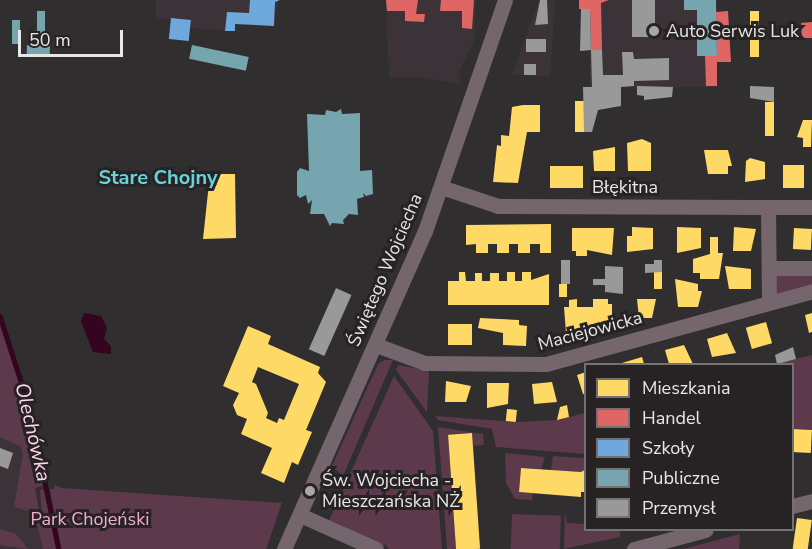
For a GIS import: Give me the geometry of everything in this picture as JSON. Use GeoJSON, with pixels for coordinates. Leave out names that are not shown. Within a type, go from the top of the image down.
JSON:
{"type":"FeatureCollection","features":[{"type":"Feature","properties":{"kind":"street","name":"Świętego Wojciecha"},"geometry":{"type":"LineString","coordinates":[[284,549],[376,345],[441,187],[505,0]]}},
{"type":"Feature","properties":{"kind":"street","name":"Błękitna"},"geometry":{"type":"LineString","coordinates":[[441,187],[498,206],[812,207]]}},
{"type":"Feature","properties":{"kind":"street"},"geometry":{"type":"LineString","coordinates":[[768,207],[769,301]]}},
{"type":"Feature","properties":{"kind":"street"},"geometry":{"type":"LineString","coordinates":[[770,268],[812,268]]}},
{"type":"Feature","properties":{"kind":"street","name":"Maciejowicka"},"geometry":{"type":"LineString","coordinates":[[376,345],[425,363],[546,364],[812,291]]}},
{"type":"Feature","properties":{"kind":"street"},"geometry":{"type":"LineString","coordinates":[[794,506],[812,501]]}},
{"type":"Feature","properties":{"kind":"street"},"geometry":{"type":"LineString","coordinates":[[300,514],[376,549]]}},
{"type":"Feature","properties":{"kind":"street"},"geometry":{"type":"LineString","coordinates":[[634,549],[702,531]]}},
{"type":"Feature","properties":{"kind":"shaded area"},"geometry":{"type":"Polygon","coordinates":[[[156,0],[278,0],[277,10],[235,24],[235,31],[190,28],[191,20],[156,19],[156,0]]]}},
{"type":"Feature","properties":{"kind":"shaded area"},"geometry":{"type":"Polygon","coordinates":[[[386,0],[476,0],[474,41],[458,74],[461,76],[459,84],[421,77],[389,78],[386,0]]]}},
{"type":"Feature","properties":{"kind":"shaded area"},"geometry":{"type":"Polygon","coordinates":[[[539,0],[555,0],[550,76],[512,75],[539,0]]]}},
{"type":"Feature","properties":{"kind":"shaded area"},"geometry":{"type":"Polygon","coordinates":[[[590,0],[716,0],[716,87],[590,87],[590,0]]]}},
{"type":"Feature","properties":{"kind":"shaded area"},"geometry":{"type":"Polygon","coordinates":[[[84,313],[101,316],[107,328],[104,339],[111,346],[111,354],[93,352],[81,321],[84,313]]]}},
{"type":"Feature","properties":{"kind":"shaded area"},"geometry":{"type":"Polygon","coordinates":[[[0,342],[21,411],[47,549],[0,549],[0,342]]]}},
{"type":"Feature","properties":{"kind":"green space"},"geometry":{"type":"Polygon","coordinates":[[[812,272],[812,287],[777,294],[772,275],[812,272]]]}},
{"type":"Feature","properties":{"kind":"green space"},"geometry":{"type":"Polygon","coordinates":[[[0,325],[28,411],[43,486],[35,488],[39,514],[14,507],[23,453],[20,446],[0,437],[0,325]]]}},
{"type":"Feature","properties":{"kind":"green space"},"geometry":{"type":"Polygon","coordinates":[[[812,355],[812,430],[794,429],[794,363],[779,363],[812,355]]]}},
{"type":"Feature","properties":{"kind":"green space"},"geometry":{"type":"Polygon","coordinates":[[[384,360],[393,360],[343,476],[332,466],[378,364],[384,360]]]}},
{"type":"Feature","properties":{"kind":"green space"},"geometry":{"type":"Polygon","coordinates":[[[398,365],[429,371],[427,412],[396,370],[398,365]]]}},
{"type":"Feature","properties":{"kind":"green space"},"geometry":{"type":"Polygon","coordinates":[[[394,376],[433,431],[442,549],[389,549],[385,544],[383,548],[328,523],[394,376]]]}},
{"type":"Feature","properties":{"kind":"green space"},"geometry":{"type":"Polygon","coordinates":[[[584,413],[584,454],[496,447],[492,429],[438,420],[435,416],[516,422],[557,420],[584,413]]]}},
{"type":"Feature","properties":{"kind":"green space"},"geometry":{"type":"Polygon","coordinates":[[[438,427],[483,434],[484,445],[473,446],[472,433],[448,434],[456,549],[447,549],[438,427]]]}},
{"type":"Feature","properties":{"kind":"green space"},"geometry":{"type":"Polygon","coordinates":[[[505,453],[545,457],[541,469],[521,468],[519,492],[533,493],[532,500],[515,499],[506,483],[505,453]]]}},
{"type":"Feature","properties":{"kind":"green space"},"geometry":{"type":"Polygon","coordinates":[[[553,456],[584,458],[584,470],[581,472],[551,470],[553,456]]]}},
{"type":"Feature","properties":{"kind":"green space","name":"Park Chojeński"},"geometry":{"type":"Polygon","coordinates":[[[54,485],[62,488],[282,503],[266,549],[61,549],[50,489],[54,489],[54,485]]]}},
{"type":"Feature","properties":{"kind":"green space"},"geometry":{"type":"Polygon","coordinates":[[[44,489],[56,549],[43,549],[37,524],[42,515],[40,490],[44,489]]]}},
{"type":"Feature","properties":{"kind":"green space"},"geometry":{"type":"Polygon","coordinates":[[[565,512],[567,523],[584,524],[584,531],[620,531],[620,537],[564,549],[565,512]]]}},
{"type":"Feature","properties":{"kind":"green space"},"geometry":{"type":"Polygon","coordinates":[[[512,514],[561,516],[560,549],[511,549],[512,514]]]}},
{"type":"Feature","properties":{"kind":"green space"},"geometry":{"type":"Polygon","coordinates":[[[0,529],[16,534],[28,549],[0,545],[0,529]]]}},
{"type":"Feature","properties":{"kind":"green space"},"geometry":{"type":"Polygon","coordinates":[[[740,534],[739,549],[683,549],[740,534]]]}},
{"type":"Feature","properties":{"kind":"building: Mieszkania"},"geometry":{"type":"Polygon","coordinates":[[[750,11],[759,11],[759,57],[750,57],[750,11]]]}},
{"type":"Feature","properties":{"kind":"building: Mieszkania"},"geometry":{"type":"Polygon","coordinates":[[[575,101],[584,101],[584,132],[575,132],[575,101]]]}},
{"type":"Feature","properties":{"kind":"building: Mieszkania"},"geometry":{"type":"Polygon","coordinates":[[[765,102],[774,102],[774,136],[765,136],[765,102]]]}},
{"type":"Feature","properties":{"kind":"building: Mieszkania"},"geometry":{"type":"Polygon","coordinates":[[[540,105],[540,132],[527,132],[518,183],[493,182],[497,145],[501,146],[501,135],[509,136],[512,107],[540,105]]]}},
{"type":"Feature","properties":{"kind":"building: Mieszkania"},"geometry":{"type":"Polygon","coordinates":[[[803,120],[812,120],[811,147],[803,147],[803,138],[797,137],[803,120]]]}},
{"type":"Feature","properties":{"kind":"building: Mieszkania"},"geometry":{"type":"Polygon","coordinates":[[[642,139],[651,143],[651,171],[628,171],[627,143],[642,139]]]}},
{"type":"Feature","properties":{"kind":"building: Mieszkania"},"geometry":{"type":"Polygon","coordinates":[[[615,147],[615,171],[594,171],[593,151],[615,147]]]}},
{"type":"Feature","properties":{"kind":"building: Mieszkania"},"geometry":{"type":"Polygon","coordinates":[[[704,150],[728,150],[732,166],[728,166],[728,174],[708,174],[704,150]]]}},
{"type":"Feature","properties":{"kind":"building: Mieszkania"},"geometry":{"type":"Polygon","coordinates":[[[750,158],[765,162],[765,179],[745,182],[746,161],[750,158]]]}},
{"type":"Feature","properties":{"kind":"building: Mieszkania"},"geometry":{"type":"Polygon","coordinates":[[[783,165],[804,165],[804,188],[783,188],[783,165]]]}},
{"type":"Feature","properties":{"kind":"building: Mieszkania"},"geometry":{"type":"Polygon","coordinates":[[[550,166],[583,166],[583,188],[550,188],[550,166]]]}},
{"type":"Feature","properties":{"kind":"building: Mieszkania"},"geometry":{"type":"Polygon","coordinates":[[[210,174],[235,174],[236,238],[203,239],[210,174]]]}},
{"type":"Feature","properties":{"kind":"building: Mieszkania"},"geometry":{"type":"Polygon","coordinates":[[[551,224],[551,253],[540,253],[540,244],[530,244],[530,253],[518,253],[518,244],[509,244],[509,253],[497,253],[497,244],[488,244],[488,253],[476,253],[476,244],[466,245],[466,225],[551,224]]]}},
{"type":"Feature","properties":{"kind":"building: Mieszkania"},"geometry":{"type":"Polygon","coordinates":[[[632,227],[653,228],[653,249],[627,252],[627,236],[632,236],[632,227]]]}},
{"type":"Feature","properties":{"kind":"building: Mieszkania"},"geometry":{"type":"Polygon","coordinates":[[[677,227],[701,228],[701,248],[677,253],[677,227]]]}},
{"type":"Feature","properties":{"kind":"building: Mieszkania"},"geometry":{"type":"Polygon","coordinates":[[[734,227],[756,229],[751,251],[733,251],[734,227]]]}},
{"type":"Feature","properties":{"kind":"building: Mieszkania"},"geometry":{"type":"Polygon","coordinates":[[[572,228],[614,228],[612,255],[587,250],[587,256],[576,256],[576,251],[572,251],[572,228]]]}},
{"type":"Feature","properties":{"kind":"building: Mieszkania"},"geometry":{"type":"Polygon","coordinates":[[[794,228],[812,229],[811,250],[793,249],[794,228]]]}},
{"type":"Feature","properties":{"kind":"building: Mieszkania"},"geometry":{"type":"Polygon","coordinates":[[[710,237],[718,237],[718,253],[723,253],[719,279],[700,279],[700,273],[693,273],[693,259],[710,254],[710,237]]]}},
{"type":"Feature","properties":{"kind":"building: Mieszkania"},"geometry":{"type":"Polygon","coordinates":[[[725,266],[751,269],[751,289],[729,289],[725,266]]]}},
{"type":"Feature","properties":{"kind":"building: Mieszkania"},"geometry":{"type":"Polygon","coordinates":[[[459,272],[465,272],[466,281],[475,281],[475,273],[482,273],[482,281],[490,281],[490,273],[499,273],[499,281],[507,281],[507,272],[515,272],[515,281],[522,281],[522,272],[531,272],[531,280],[549,274],[549,305],[448,305],[448,281],[459,281],[459,272]]]}},
{"type":"Feature","properties":{"kind":"building: Mieszkania"},"geometry":{"type":"Polygon","coordinates":[[[654,272],[662,272],[662,289],[654,289],[654,272]]]}},
{"type":"Feature","properties":{"kind":"building: Mieszkania"},"geometry":{"type":"Polygon","coordinates":[[[675,279],[698,284],[698,291],[702,291],[698,307],[678,307],[675,279]]]}},
{"type":"Feature","properties":{"kind":"building: Mieszkania"},"geometry":{"type":"Polygon","coordinates":[[[559,284],[567,284],[567,297],[559,297],[559,284]]]}},
{"type":"Feature","properties":{"kind":"building: Mieszkania"},"geometry":{"type":"Polygon","coordinates":[[[577,299],[577,307],[593,307],[593,299],[608,299],[608,304],[612,304],[612,327],[577,328],[577,333],[566,333],[564,307],[569,307],[569,300],[577,299]]]}},
{"type":"Feature","properties":{"kind":"building: Mieszkania"},"geometry":{"type":"Polygon","coordinates":[[[637,299],[656,299],[652,318],[639,318],[637,299]]]}},
{"type":"Feature","properties":{"kind":"building: Mieszkania"},"geometry":{"type":"Polygon","coordinates":[[[812,313],[812,332],[809,333],[805,315],[812,313]]]}},
{"type":"Feature","properties":{"kind":"building: Mieszkania"},"geometry":{"type":"Polygon","coordinates":[[[480,318],[519,320],[519,325],[527,326],[526,346],[503,345],[503,333],[478,328],[480,318]]]}},
{"type":"Feature","properties":{"kind":"building: Mieszkania"},"geometry":{"type":"Polygon","coordinates":[[[766,322],[772,343],[752,349],[746,328],[766,322]]]}},
{"type":"Feature","properties":{"kind":"building: Mieszkania"},"geometry":{"type":"Polygon","coordinates":[[[448,324],[472,324],[472,345],[448,345],[448,324]]]}},
{"type":"Feature","properties":{"kind":"building: Mieszkania"},"geometry":{"type":"Polygon","coordinates":[[[248,326],[271,336],[268,344],[320,367],[318,373],[326,382],[306,430],[312,432],[298,465],[292,462],[284,483],[261,473],[272,448],[241,434],[247,419],[237,415],[233,405],[239,393],[223,386],[248,326]],[[258,367],[252,382],[256,384],[268,413],[266,418],[277,423],[279,418],[284,420],[299,384],[258,367]]]}},
{"type":"Feature","properties":{"kind":"building: Mieszkania"},"geometry":{"type":"Polygon","coordinates":[[[727,333],[736,353],[712,357],[707,339],[727,333]]]}},
{"type":"Feature","properties":{"kind":"building: Mieszkania"},"geometry":{"type":"Polygon","coordinates":[[[684,345],[693,363],[669,363],[665,350],[684,345]]]}},
{"type":"Feature","properties":{"kind":"building: Mieszkania"},"geometry":{"type":"Polygon","coordinates":[[[642,357],[644,363],[622,363],[642,357]]]}},
{"type":"Feature","properties":{"kind":"building: Mieszkania"},"geometry":{"type":"Polygon","coordinates":[[[584,373],[584,394],[583,394],[577,375],[584,373]]]}},
{"type":"Feature","properties":{"kind":"building: Mieszkania"},"geometry":{"type":"Polygon","coordinates":[[[446,381],[471,386],[466,402],[445,402],[446,381]]]}},
{"type":"Feature","properties":{"kind":"building: Mieszkania"},"geometry":{"type":"Polygon","coordinates":[[[552,382],[557,402],[534,404],[532,384],[552,382]]]}},
{"type":"Feature","properties":{"kind":"building: Mieszkania"},"geometry":{"type":"Polygon","coordinates":[[[487,383],[509,383],[508,404],[487,408],[487,383]]]}},
{"type":"Feature","properties":{"kind":"building: Mieszkania"},"geometry":{"type":"Polygon","coordinates":[[[567,405],[569,417],[557,420],[560,407],[567,405]]]}},
{"type":"Feature","properties":{"kind":"building: Mieszkania"},"geometry":{"type":"Polygon","coordinates":[[[507,409],[517,410],[516,422],[506,421],[507,409]]]}},
{"type":"Feature","properties":{"kind":"building: Mieszkania"},"geometry":{"type":"Polygon","coordinates":[[[794,429],[812,430],[811,453],[794,452],[794,429]]]}},
{"type":"Feature","properties":{"kind":"building: Mieszkania"},"geometry":{"type":"Polygon","coordinates":[[[472,433],[480,549],[456,549],[448,435],[472,433]]]}},
{"type":"Feature","properties":{"kind":"building: Mieszkania"},"geometry":{"type":"Polygon","coordinates":[[[521,468],[581,472],[584,470],[584,492],[581,492],[581,497],[519,492],[521,468]]]}},
{"type":"Feature","properties":{"kind":"building: Mieszkania"},"geometry":{"type":"Polygon","coordinates":[[[797,518],[812,520],[808,549],[793,549],[797,518]]]}},
{"type":"Feature","properties":{"kind":"building: Handel"},"geometry":{"type":"Polygon","coordinates":[[[386,0],[418,0],[416,14],[425,14],[424,22],[405,21],[405,11],[387,11],[386,0]]]}},
{"type":"Feature","properties":{"kind":"building: Handel"},"geometry":{"type":"Polygon","coordinates":[[[441,0],[474,0],[472,29],[462,28],[462,11],[440,11],[441,0]]]}},
{"type":"Feature","properties":{"kind":"building: Handel"},"geometry":{"type":"Polygon","coordinates":[[[579,0],[609,0],[601,3],[602,50],[591,50],[590,9],[579,9],[579,0]]]}},
{"type":"Feature","properties":{"kind":"building: Handel"},"geometry":{"type":"Polygon","coordinates":[[[728,11],[731,62],[717,62],[717,86],[706,86],[705,56],[717,56],[716,12],[728,11]]]}},
{"type":"Feature","properties":{"kind":"building: Handel"},"geometry":{"type":"Polygon","coordinates":[[[812,22],[812,38],[802,38],[801,23],[812,22]]]}},
{"type":"Feature","properties":{"kind":"building: Szkoły"},"geometry":{"type":"Polygon","coordinates":[[[250,0],[280,0],[275,2],[274,26],[235,24],[235,31],[225,31],[227,12],[249,13],[250,0]]]}},
{"type":"Feature","properties":{"kind":"building: Szkoły"},"geometry":{"type":"Polygon","coordinates":[[[171,18],[191,20],[189,41],[169,39],[171,18]]]}},
{"type":"Feature","properties":{"kind":"building: Publiczne"},"geometry":{"type":"Polygon","coordinates":[[[684,0],[716,0],[717,56],[697,56],[697,10],[684,10],[684,0]]]}},
{"type":"Feature","properties":{"kind":"building: Publiczne"},"geometry":{"type":"Polygon","coordinates":[[[37,11],[45,11],[45,34],[37,34],[37,11]]]}},
{"type":"Feature","properties":{"kind":"building: Publiczne"},"geometry":{"type":"Polygon","coordinates":[[[12,20],[20,20],[20,44],[12,44],[12,20]]]}},
{"type":"Feature","properties":{"kind":"building: Publiczne"},"geometry":{"type":"Polygon","coordinates":[[[27,45],[50,46],[50,55],[27,54],[27,45]]]}},
{"type":"Feature","properties":{"kind":"building: Publiczne"},"geometry":{"type":"Polygon","coordinates":[[[192,45],[249,57],[246,71],[189,59],[192,45]]]}},
{"type":"Feature","properties":{"kind":"building: Publiczne"},"geometry":{"type":"Polygon","coordinates":[[[341,109],[342,114],[360,113],[360,171],[372,170],[373,194],[366,196],[363,193],[364,197],[357,199],[358,215],[349,214],[343,220],[344,224],[332,223],[330,226],[324,214],[310,214],[312,200],[308,204],[306,195],[300,198],[297,195],[297,172],[300,168],[309,171],[307,114],[325,115],[326,110],[336,112],[341,109]]]}},
{"type":"Feature","properties":{"kind":"building: Przemysł"},"geometry":{"type":"Polygon","coordinates":[[[540,0],[547,0],[548,24],[535,25],[540,0]]]}},
{"type":"Feature","properties":{"kind":"building: Przemysł"},"geometry":{"type":"Polygon","coordinates":[[[632,0],[655,0],[655,37],[632,37],[632,0]]]}},
{"type":"Feature","properties":{"kind":"building: Przemysł"},"geometry":{"type":"Polygon","coordinates":[[[581,9],[590,9],[591,50],[580,51],[581,9]]]}},
{"type":"Feature","properties":{"kind":"building: Przemysł"},"geometry":{"type":"Polygon","coordinates":[[[526,39],[546,39],[546,52],[526,52],[526,39]]]}},
{"type":"Feature","properties":{"kind":"building: Przemysł"},"geometry":{"type":"Polygon","coordinates":[[[591,50],[602,50],[603,75],[623,75],[622,52],[633,52],[634,59],[669,58],[669,80],[634,81],[634,86],[621,87],[621,106],[598,110],[592,132],[584,132],[583,87],[592,87],[591,50]]]}},
{"type":"Feature","properties":{"kind":"building: Przemysł"},"geometry":{"type":"Polygon","coordinates":[[[524,64],[536,64],[536,75],[524,75],[524,64]]]}},
{"type":"Feature","properties":{"kind":"building: Przemysł"},"geometry":{"type":"Polygon","coordinates":[[[637,86],[673,87],[672,97],[644,100],[644,96],[637,95],[637,86]]]}},
{"type":"Feature","properties":{"kind":"building: Przemysł"},"geometry":{"type":"Polygon","coordinates":[[[750,86],[774,87],[774,102],[750,98],[750,86]]]}},
{"type":"Feature","properties":{"kind":"building: Przemysł"},"geometry":{"type":"Polygon","coordinates":[[[561,260],[570,260],[570,284],[561,284],[561,260]]]}},
{"type":"Feature","properties":{"kind":"building: Przemysł"},"geometry":{"type":"Polygon","coordinates":[[[654,260],[662,260],[662,272],[645,273],[645,264],[654,264],[654,260]]]}},
{"type":"Feature","properties":{"kind":"building: Przemysł"},"geometry":{"type":"Polygon","coordinates":[[[605,266],[623,267],[623,294],[605,292],[605,285],[593,285],[593,279],[605,279],[605,266]]]}},
{"type":"Feature","properties":{"kind":"building: Przemysł"},"geometry":{"type":"Polygon","coordinates":[[[336,288],[352,295],[324,356],[309,349],[336,288]]]}},
{"type":"Feature","properties":{"kind":"building: Przemysł"},"geometry":{"type":"Polygon","coordinates":[[[793,347],[796,359],[777,363],[775,355],[793,347]]]}},
{"type":"Feature","properties":{"kind":"building: Przemysł"},"geometry":{"type":"Polygon","coordinates":[[[0,448],[13,453],[8,469],[0,466],[0,448]]]}},
{"type":"Feature","properties":{"kind":"waterway","name":"Olechówka"},"geometry":{"type":"LineString","coordinates":[[0,316],[29,406],[59,549]]}},
{"type":"Feature","properties":{"kind":"place","name":"Auto Serwis Luk"},"geometry":{"type":"Point","coordinates":[654,31]}},
{"type":"Feature","properties":{"kind":"place","name":"Św. Wojciecha - Mieszczańska NŻ"},"geometry":{"type":"Point","coordinates":[310,491]}},
{"type":"Feature","properties":{"kind":"district","name":"Stare Chojny"},"geometry":{"type":"Point","coordinates":[158,177]}}]}
